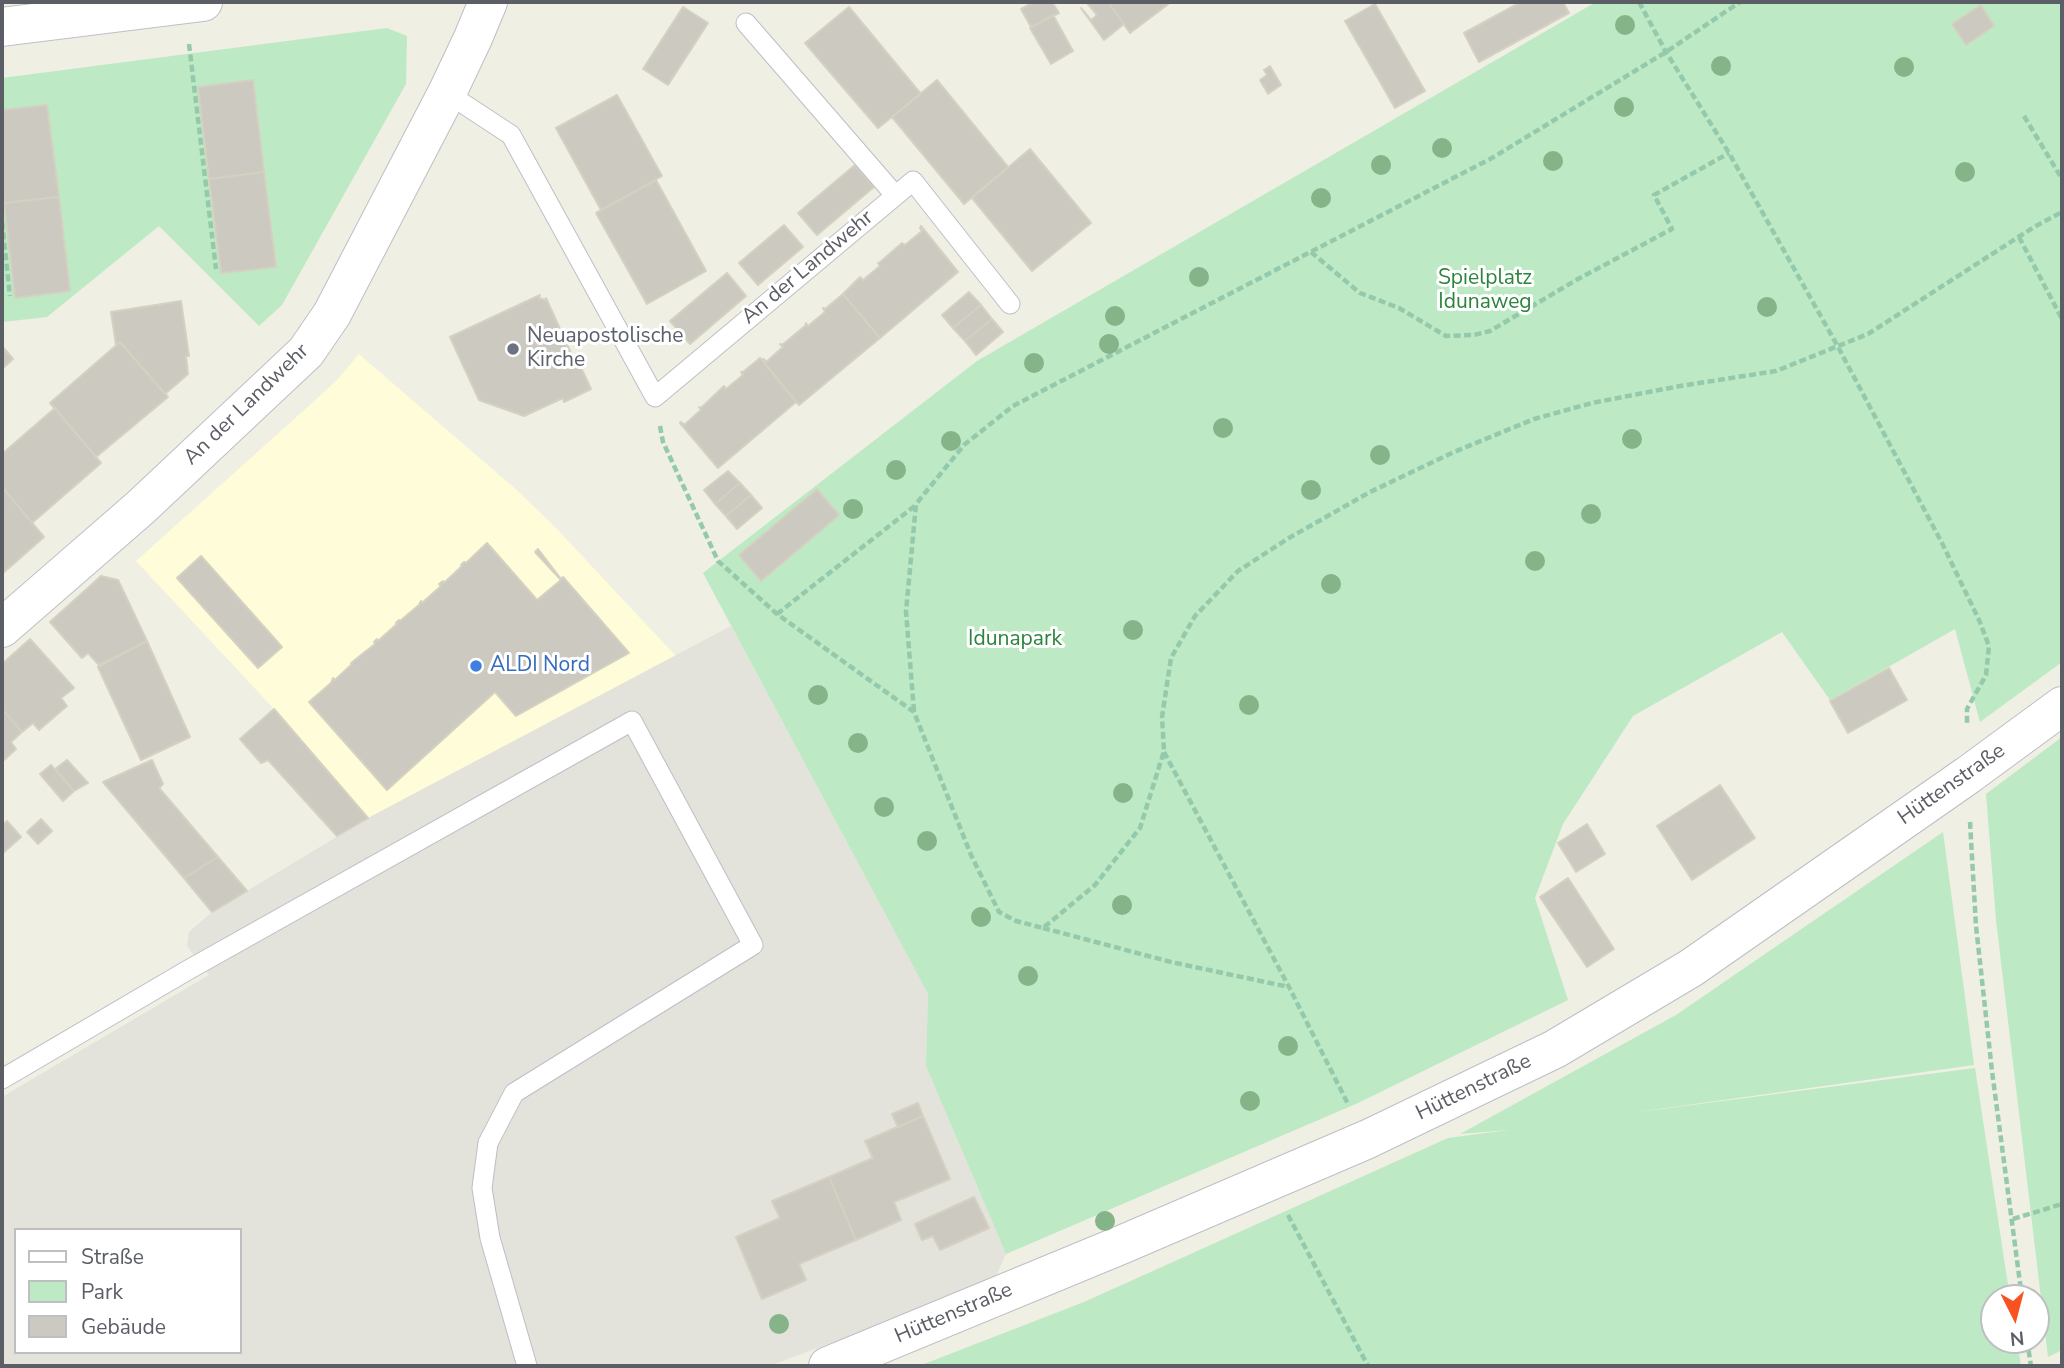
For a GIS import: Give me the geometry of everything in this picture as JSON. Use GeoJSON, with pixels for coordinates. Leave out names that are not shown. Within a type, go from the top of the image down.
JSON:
{"type":"FeatureCollection","features":[{"type":"Feature","properties":{"kind":"street","name":"An der Landwehr"},"geometry":{"type":"LineString","coordinates":[[2,628],[140,508],[306,352],[332,314],[447,93],[488,2]]}},
{"type":"Feature","properties":{"kind":"street"},"geometry":{"type":"LineString","coordinates":[[2,27],[194,3]]}},
{"type":"Feature","properties":{"kind":"street","name":"Hüttenstraße"},"geometry":{"type":"LineString","coordinates":[[828,1366],[1368,1139],[1555,1049],[1691,968],[1968,775],[2062,706]]}},
{"type":"Feature","properties":{"kind":"lane"},"geometry":{"type":"LineString","coordinates":[[746,23],[895,195],[913,181],[1010,304]]}},
{"type":"Feature","properties":{"kind":"lane"},"geometry":{"type":"LineString","coordinates":[[447,93],[511,135],[655,397]]}},
{"type":"Feature","properties":{"kind":"lane","name":"An der Landwehr"},"geometry":{"type":"LineString","coordinates":[[655,397],[895,195]]}},
{"type":"Feature","properties":{"kind":"lane"},"geometry":{"type":"LineString","coordinates":[[2,1079],[188,970],[632,721],[753,945],[514,1093],[488,1143],[482,1188],[490,1238],[527,1366]]}},
{"type":"Feature","properties":{"kind":"path"},"geometry":{"type":"LineString","coordinates":[[1639,2],[1729,153],[1837,345],[1941,543],[1989,646],[1986,675],[1967,709],[1968,775],[1976,926],[2020,1284]]}},
{"type":"Feature","properties":{"kind":"path"},"geometry":{"type":"LineString","coordinates":[[777,614],[916,504],[964,444],[1013,405],[1492,158],[1667,52],[1740,2]]}},
{"type":"Feature","properties":{"kind":"path"},"geometry":{"type":"LineString","coordinates":[[194,3],[216,269]]}},
{"type":"Feature","properties":{"kind":"path"},"geometry":{"type":"LineString","coordinates":[[2024,116],[2062,179]]}},
{"type":"Feature","properties":{"kind":"path"},"geometry":{"type":"LineString","coordinates":[[1311,252],[1360,293],[1399,309],[1446,336],[1474,335],[1490,331],[1578,279],[1672,229],[1654,195],[1729,153]]}},
{"type":"Feature","properties":{"kind":"path"},"geometry":{"type":"LineString","coordinates":[[1043,928],[1095,885],[1140,828],[1164,751],[1162,717],[1171,658],[1195,616],[1238,571],[1289,538],[1370,492],[1454,452],[1534,419],[1592,402],[1776,371],[1868,334],[2062,212]]}},
{"type":"Feature","properties":{"kind":"path"},"geometry":{"type":"LineString","coordinates":[[2,222],[10,296]]}},
{"type":"Feature","properties":{"kind":"path"},"geometry":{"type":"LineString","coordinates":[[2019,237],[2062,319]]}},
{"type":"Feature","properties":{"kind":"path"},"geometry":{"type":"LineString","coordinates":[[655,397],[663,442],[718,561],[777,614],[914,712]]}},
{"type":"Feature","properties":{"kind":"path"},"geometry":{"type":"LineString","coordinates":[[916,504],[906,612],[914,712],[971,855],[999,912],[1016,921],[1171,962],[1289,987]]}},
{"type":"Feature","properties":{"kind":"path"},"geometry":{"type":"LineString","coordinates":[[1164,751],[1368,1139]]}},
{"type":"Feature","properties":{"kind":"path"},"geometry":{"type":"LineString","coordinates":[[1270,1181],[1368,1366]]}},
{"type":"Feature","properties":{"kind":"path"},"geometry":{"type":"LineString","coordinates":[[2013,1219],[2062,1204]]}},
{"type":"Feature","properties":{"kind":"shaded area"},"geometry":{"type":"Polygon","coordinates":[[[359,354],[519,492],[676,656],[368,818],[274,709],[136,561],[336,381],[359,354]]]}},
{"type":"Feature","properties":{"kind":"shaded area"},"geometry":{"type":"Polygon","coordinates":[[[731,626],[928,994],[926,1066],[1006,1254],[995,1278],[948,1299],[769,1366],[2,1366],[2,1097],[209,975],[187,946],[189,932],[212,912],[368,818],[731,626]]]}},
{"type":"Feature","properties":{"kind":"green space","name":"Idunapark"},"geometry":{"type":"Polygon","coordinates":[[[1596,2],[2062,2],[2062,662],[1980,722],[1955,629],[1830,700],[1782,632],[1633,716],[1563,824],[1535,898],[1568,1000],[1358,1103],[1006,1254],[926,1066],[928,994],[703,573],[977,361],[1596,2]]]}},
{"type":"Feature","properties":{"kind":"green space"},"geometry":{"type":"Polygon","coordinates":[[[387,28],[407,36],[406,84],[282,305],[259,326],[159,226],[47,317],[2,322],[2,78],[387,28]]]}},
{"type":"Feature","properties":{"kind":"green space"},"geometry":{"type":"Polygon","coordinates":[[[2062,737],[2062,1350],[2048,1357],[2050,1284],[2039,1284],[1996,920],[1986,794],[2062,737]]]}},
{"type":"Feature","properties":{"kind":"green space"},"geometry":{"type":"Polygon","coordinates":[[[1943,832],[1974,1065],[1623,1114],[1975,1068],[2008,1284],[1980,1284],[1980,1354],[2019,1354],[2021,1366],[919,1366],[1084,1302],[1448,1138],[1508,1130],[1460,1134],[1676,1015],[1943,832]]]}},
{"type":"Feature","properties":{"kind":"building"},"geometry":{"type":"Polygon","coordinates":[[[1034,2],[1052,2],[1059,13],[1031,27],[1021,9],[1034,2]]]}},
{"type":"Feature","properties":{"kind":"building"},"geometry":{"type":"Polygon","coordinates":[[[1088,2],[1108,2],[1124,24],[1104,40],[1081,8],[1091,20],[1097,15],[1088,2]]]}},
{"type":"Feature","properties":{"kind":"building"},"geometry":{"type":"Polygon","coordinates":[[[1108,2],[1171,2],[1130,33],[1108,2]]]}},
{"type":"Feature","properties":{"kind":"building"},"geometry":{"type":"Polygon","coordinates":[[[1521,2],[1563,2],[1569,13],[1479,62],[1464,33],[1521,2]]]}},
{"type":"Feature","properties":{"kind":"building"},"geometry":{"type":"Polygon","coordinates":[[[1375,4],[1425,91],[1395,108],[1345,21],[1375,4]]]}},
{"type":"Feature","properties":{"kind":"building"},"geometry":{"type":"Polygon","coordinates":[[[1981,5],[1994,26],[1966,45],[1952,24],[1981,5]]]}},
{"type":"Feature","properties":{"kind":"building"},"geometry":{"type":"Polygon","coordinates":[[[683,7],[708,23],[668,85],[643,69],[683,7]]]}},
{"type":"Feature","properties":{"kind":"building"},"geometry":{"type":"Polygon","coordinates":[[[849,7],[921,94],[878,128],[805,43],[849,7]]]}},
{"type":"Feature","properties":{"kind":"building"},"geometry":{"type":"Polygon","coordinates":[[[1053,15],[1073,51],[1051,64],[1030,28],[1053,15]]]}},
{"type":"Feature","properties":{"kind":"building"},"geometry":{"type":"Polygon","coordinates":[[[1270,66],[1281,85],[1268,94],[1260,80],[1267,75],[1264,70],[1270,66]]]}},
{"type":"Feature","properties":{"kind":"building"},"geometry":{"type":"Polygon","coordinates":[[[253,80],[264,172],[209,179],[198,87],[253,80]]]}},
{"type":"Feature","properties":{"kind":"building"},"geometry":{"type":"Polygon","coordinates":[[[937,80],[1008,167],[964,204],[892,117],[937,80]]]}},
{"type":"Feature","properties":{"kind":"building"},"geometry":{"type":"Polygon","coordinates":[[[617,95],[662,176],[601,210],[556,128],[617,95]]]}},
{"type":"Feature","properties":{"kind":"building"},"geometry":{"type":"Polygon","coordinates":[[[47,105],[59,197],[4,203],[2,110],[47,105]]]}},
{"type":"Feature","properties":{"kind":"building"},"geometry":{"type":"Polygon","coordinates":[[[1030,149],[1091,223],[1032,271],[972,198],[1030,149]]]}},
{"type":"Feature","properties":{"kind":"building"},"geometry":{"type":"Polygon","coordinates":[[[855,165],[874,187],[817,235],[798,213],[855,165]]]}},
{"type":"Feature","properties":{"kind":"building"},"geometry":{"type":"Polygon","coordinates":[[[264,172],[276,267],[221,273],[209,179],[264,172]]]}},
{"type":"Feature","properties":{"kind":"building"},"geometry":{"type":"Polygon","coordinates":[[[656,180],[706,271],[647,304],[596,213],[656,180]]]}},
{"type":"Feature","properties":{"kind":"building"},"geometry":{"type":"Polygon","coordinates":[[[59,197],[70,291],[15,298],[4,203],[59,197]]]}},
{"type":"Feature","properties":{"kind":"building"},"geometry":{"type":"Polygon","coordinates":[[[784,225],[803,247],[758,285],[739,263],[784,225]]]}},
{"type":"Feature","properties":{"kind":"building"},"geometry":{"type":"Polygon","coordinates":[[[921,226],[958,272],[880,338],[843,294],[860,277],[863,280],[880,266],[878,263],[902,243],[905,245],[922,231],[921,226]]]}},
{"type":"Feature","properties":{"kind":"building"},"geometry":{"type":"Polygon","coordinates":[[[727,273],[746,296],[690,344],[670,321],[727,273]]]}},
{"type":"Feature","properties":{"kind":"building"},"geometry":{"type":"Polygon","coordinates":[[[969,292],[981,305],[953,328],[942,315],[969,292]]]}},
{"type":"Feature","properties":{"kind":"building"},"geometry":{"type":"Polygon","coordinates":[[[843,294],[880,338],[799,405],[762,360],[766,362],[783,347],[780,344],[806,323],[808,326],[825,312],[823,308],[843,294]]]}},
{"type":"Feature","properties":{"kind":"building","name":"Neuapostolische Kirche"},"geometry":{"type":"Polygon","coordinates":[[[540,295],[539,298],[546,298],[575,362],[578,361],[591,389],[564,402],[563,398],[524,416],[479,400],[450,337],[540,295]]]}},
{"type":"Feature","properties":{"kind":"building"},"geometry":{"type":"Polygon","coordinates":[[[181,301],[189,356],[186,356],[188,374],[165,394],[120,342],[116,345],[111,312],[181,301]]]}},
{"type":"Feature","properties":{"kind":"building"},"geometry":{"type":"Polygon","coordinates":[[[981,305],[992,319],[965,341],[953,328],[981,305]]]}},
{"type":"Feature","properties":{"kind":"building"},"geometry":{"type":"Polygon","coordinates":[[[992,319],[1003,332],[976,355],[965,341],[992,319]]]}},
{"type":"Feature","properties":{"kind":"building"},"geometry":{"type":"Polygon","coordinates":[[[120,342],[168,397],[96,457],[50,403],[120,342]]]}},
{"type":"Feature","properties":{"kind":"building"},"geometry":{"type":"Polygon","coordinates":[[[2,346],[13,359],[2,369],[2,346]]]}},
{"type":"Feature","properties":{"kind":"building"},"geometry":{"type":"Polygon","coordinates":[[[760,358],[796,402],[718,468],[680,423],[684,425],[701,410],[699,407],[724,386],[726,389],[743,375],[741,372],[760,358]]]}},
{"type":"Feature","properties":{"kind":"building"},"geometry":{"type":"Polygon","coordinates":[[[55,408],[101,463],[32,523],[2,487],[2,454],[55,408]]]}},
{"type":"Feature","properties":{"kind":"building"},"geometry":{"type":"Polygon","coordinates":[[[728,471],[740,483],[715,504],[704,490],[728,471]]]}},
{"type":"Feature","properties":{"kind":"building"},"geometry":{"type":"Polygon","coordinates":[[[740,483],[751,495],[726,516],[715,504],[740,483]]]}},
{"type":"Feature","properties":{"kind":"building"},"geometry":{"type":"Polygon","coordinates":[[[2,487],[44,537],[2,574],[2,487]]]}},
{"type":"Feature","properties":{"kind":"building"},"geometry":{"type":"Polygon","coordinates":[[[817,489],[839,515],[761,581],[739,555],[817,489]]]}},
{"type":"Feature","properties":{"kind":"building"},"geometry":{"type":"Polygon","coordinates":[[[751,495],[762,508],[737,529],[726,516],[751,495]]]}},
{"type":"Feature","properties":{"kind":"building","name":"ALDI Nord"},"geometry":{"type":"Polygon","coordinates":[[[487,543],[537,600],[561,580],[535,552],[538,549],[561,579],[563,577],[629,653],[516,716],[495,692],[387,790],[309,702],[487,543]]]}},
{"type":"Feature","properties":{"kind":"building"},"geometry":{"type":"Polygon","coordinates":[[[201,556],[282,647],[258,668],[177,578],[201,556]]]}},
{"type":"Feature","properties":{"kind":"building"},"geometry":{"type":"Polygon","coordinates":[[[101,576],[118,580],[147,641],[99,665],[88,653],[82,658],[50,622],[101,576]]]}},
{"type":"Feature","properties":{"kind":"building"},"geometry":{"type":"Polygon","coordinates":[[[30,639],[74,688],[61,698],[67,706],[39,730],[33,723],[22,732],[2,709],[2,664],[30,639]]]}},
{"type":"Feature","properties":{"kind":"building"},"geometry":{"type":"Polygon","coordinates":[[[147,641],[190,737],[141,760],[98,667],[147,641]]]}},
{"type":"Feature","properties":{"kind":"building"},"geometry":{"type":"Polygon","coordinates":[[[1889,668],[1907,700],[1848,733],[1830,701],[1889,668]]]}},
{"type":"Feature","properties":{"kind":"building"},"geometry":{"type":"Polygon","coordinates":[[[2,709],[22,732],[11,742],[16,749],[2,762],[2,709]]]}},
{"type":"Feature","properties":{"kind":"building"},"geometry":{"type":"Polygon","coordinates":[[[274,709],[368,818],[337,836],[268,760],[261,763],[240,739],[274,709]]]}},
{"type":"Feature","properties":{"kind":"building"},"geometry":{"type":"Polygon","coordinates":[[[67,760],[88,783],[74,791],[55,769],[67,760]]]}},
{"type":"Feature","properties":{"kind":"building"},"geometry":{"type":"Polygon","coordinates":[[[152,760],[163,784],[159,788],[218,857],[184,878],[103,782],[152,760]]]}},
{"type":"Feature","properties":{"kind":"building"},"geometry":{"type":"Polygon","coordinates":[[[51,765],[74,791],[63,801],[40,774],[51,765]]]}},
{"type":"Feature","properties":{"kind":"building"},"geometry":{"type":"Polygon","coordinates":[[[1720,785],[1755,838],[1692,880],[1657,826],[1720,785]]]}},
{"type":"Feature","properties":{"kind":"building"},"geometry":{"type":"Polygon","coordinates":[[[41,819],[52,831],[38,844],[27,832],[41,819]]]}},
{"type":"Feature","properties":{"kind":"building"},"geometry":{"type":"Polygon","coordinates":[[[7,821],[21,837],[3,853],[2,826],[7,821]]]}},
{"type":"Feature","properties":{"kind":"building"},"geometry":{"type":"Polygon","coordinates":[[[1587,824],[1605,854],[1576,872],[1558,843],[1587,824]]]}},
{"type":"Feature","properties":{"kind":"building"},"geometry":{"type":"Polygon","coordinates":[[[218,857],[247,891],[212,912],[184,878],[218,857]]]}},
{"type":"Feature","properties":{"kind":"building"},"geometry":{"type":"Polygon","coordinates":[[[1568,878],[1614,949],[1587,967],[1540,897],[1568,878]]]}},
{"type":"Feature","properties":{"kind":"building"},"geometry":{"type":"Polygon","coordinates":[[[918,1103],[923,1116],[898,1127],[892,1114],[918,1103]]]}},
{"type":"Feature","properties":{"kind":"building"},"geometry":{"type":"Polygon","coordinates":[[[923,1116],[950,1179],[894,1202],[901,1220],[856,1240],[829,1177],[873,1158],[865,1141],[923,1116]]]}},
{"type":"Feature","properties":{"kind":"building"},"geometry":{"type":"Polygon","coordinates":[[[829,1177],[856,1240],[799,1264],[806,1280],[762,1299],[736,1237],[780,1218],[772,1201],[829,1177]]]}},
{"type":"Feature","properties":{"kind":"building"},"geometry":{"type":"Polygon","coordinates":[[[974,1197],[989,1228],[940,1250],[933,1236],[922,1240],[915,1224],[974,1197]]]}},
{"type":"Feature","properties":{"kind":"place","name":"Neuapostolische Kirche"},"geometry":{"type":"Point","coordinates":[513,349]}},
{"type":"Feature","properties":{"kind":"place","name":"ALDI Nord"},"geometry":{"type":"Point","coordinates":[476,666]}},
{"type":"Feature","properties":{"kind":"park label","name":"Spielplatz Idunaweg"},"geometry":{"type":"Point","coordinates":[1485,291]}}]}
